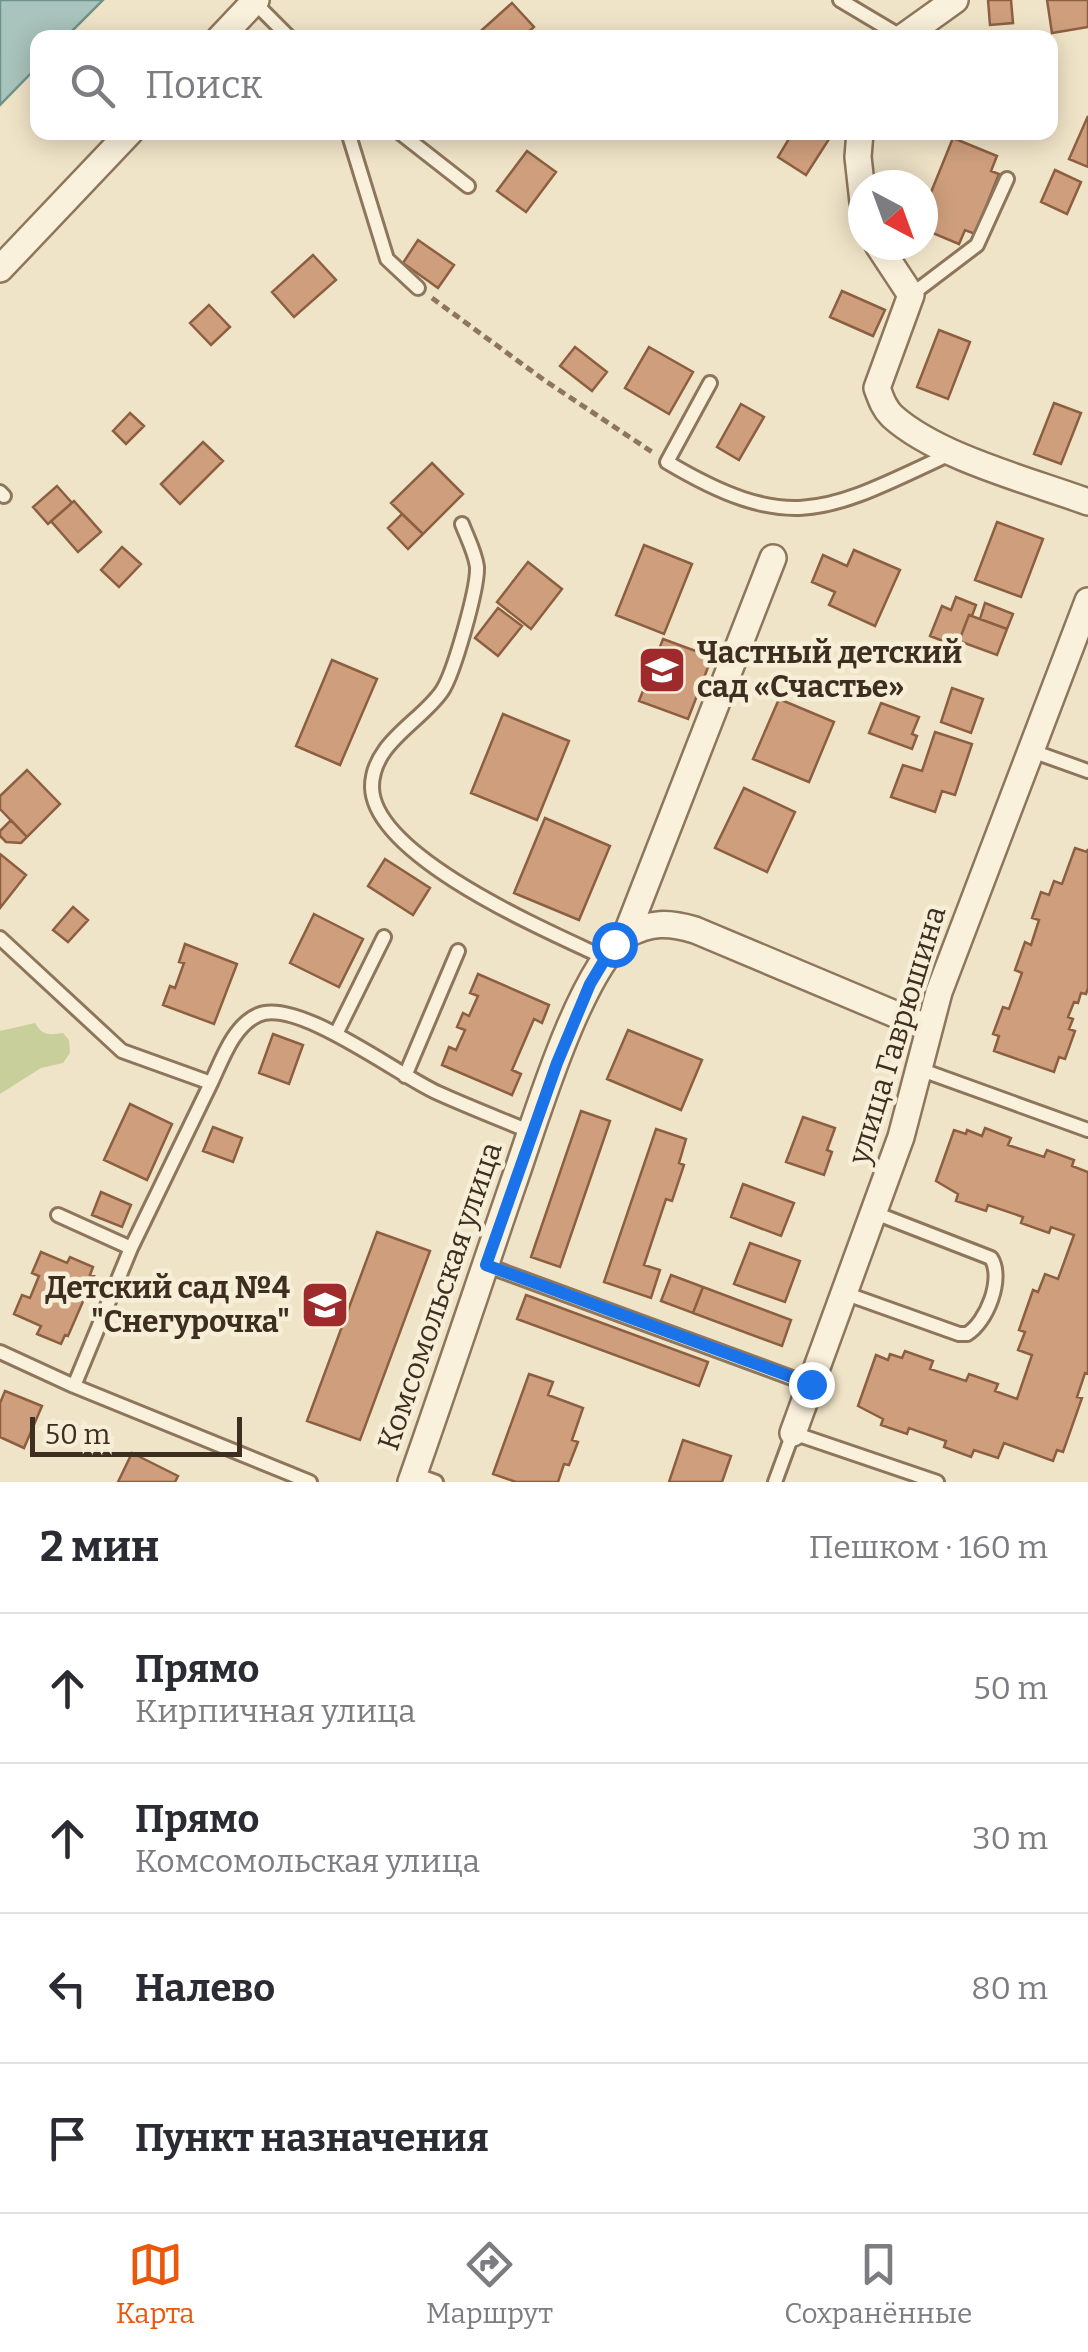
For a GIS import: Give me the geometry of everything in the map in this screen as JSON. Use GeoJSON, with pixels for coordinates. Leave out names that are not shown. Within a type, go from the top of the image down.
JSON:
{"type":"FeatureCollection","features":[{"type":"Feature","properties":{"kind":"street"},"geometry":{"type":"LineString","coordinates":[[912,30],[955,0]]}},
{"type":"Feature","properties":{"kind":"street"},"geometry":{"type":"LineString","coordinates":[[228,30],[255,1]]}},
{"type":"Feature","properties":{"kind":"street"},"geometry":{"type":"LineString","coordinates":[[0,268],[122,140]]}},
{"type":"Feature","properties":{"kind":"street"},"geometry":{"type":"LineString","coordinates":[[859,140],[859,170]]}},
{"type":"Feature","properties":{"kind":"street"},"geometry":{"type":"LineString","coordinates":[[888,260],[911,295],[877,388],[892,416],[952,452],[1088,502]]}},
{"type":"Feature","properties":{"kind":"street"},"geometry":{"type":"LineString","coordinates":[[626,935],[773,558]]}},
{"type":"Feature","properties":{"kind":"street","name":"улица Гаврюшина"},"geometry":{"type":"LineString","coordinates":[[793,1433],[910,1109],[928,1028],[1088,601]]}},
{"type":"Feature","properties":{"kind":"street"},"geometry":{"type":"LineString","coordinates":[[626,935],[661,922],[695,930],[928,1028]]}},
{"type":"Feature","properties":{"kind":"street","name":"Комсомольская улица"},"geometry":{"type":"LineString","coordinates":[[420,1479],[532,1132],[584,998],[604,958],[626,935]]}},
{"type":"Feature","properties":{"kind":"lane"},"geometry":{"type":"LineString","coordinates":[[840,0],[890,30]]}},
{"type":"Feature","properties":{"kind":"lane"},"geometry":{"type":"LineString","coordinates":[[255,1],[282,30]]}},
{"type":"Feature","properties":{"kind":"lane"},"geometry":{"type":"LineString","coordinates":[[351,140],[388,258],[418,288]]}},
{"type":"Feature","properties":{"kind":"lane"},"geometry":{"type":"LineString","coordinates":[[409,140],[468,186]]}},
{"type":"Feature","properties":{"kind":"lane"},"geometry":{"type":"LineString","coordinates":[[911,295],[977,245],[1006,179]]}},
{"type":"Feature","properties":{"kind":"lane"},"geometry":{"type":"LineString","coordinates":[[710,383],[667,462],[730,496],[788,510],[846,500],[952,452]]}},
{"type":"Feature","properties":{"kind":"lane"},"geometry":{"type":"LineString","coordinates":[[462,524],[475,557],[476,580],[452,670],[444,689],[391,743],[378,764],[372,787],[376,802],[391,826],[442,873],[504,910],[604,958]]}},
{"type":"Feature","properties":{"kind":"lane"},"geometry":{"type":"LineString","coordinates":[[1029,750],[1088,771]]}},
{"type":"Feature","properties":{"kind":"lane"},"geometry":{"type":"LineString","coordinates":[[336,1034],[384,937]]}},
{"type":"Feature","properties":{"kind":"lane"},"geometry":{"type":"LineString","coordinates":[[0,938],[122,1051],[211,1083]]}},
{"type":"Feature","properties":{"kind":"lane"},"geometry":{"type":"LineString","coordinates":[[404,1076],[458,951]]}},
{"type":"Feature","properties":{"kind":"lane"},"geometry":{"type":"LineString","coordinates":[[74,1386],[131,1248],[211,1083],[240,1028],[256,1015],[272,1011],[307,1020],[404,1076],[532,1132]]}},
{"type":"Feature","properties":{"kind":"lane"},"geometry":{"type":"LineString","coordinates":[[919,1069],[1088,1130]]}},
{"type":"Feature","properties":{"kind":"lane"},"geometry":{"type":"LineString","coordinates":[[844,1293],[959,1334],[967,1334],[981,1321],[998,1277],[991,1258],[875,1213]]}},
{"type":"Feature","properties":{"kind":"lane"},"geometry":{"type":"LineString","coordinates":[[58,1215],[131,1248]]}},
{"type":"Feature","properties":{"kind":"lane"},"geometry":{"type":"LineString","coordinates":[[486,1265],[811,1384]]}},
{"type":"Feature","properties":{"kind":"lane"},"geometry":{"type":"LineString","coordinates":[[0,1352],[310,1482]]}},
{"type":"Feature","properties":{"kind":"lane"},"geometry":{"type":"LineString","coordinates":[[775,1482],[793,1433],[936,1482]]}},
{"type":"Feature","properties":{"kind":"path"},"geometry":{"type":"LineString","coordinates":[[418,288],[544,380],[667,462]]}},
{"type":"Feature","properties":{"kind":"green space"},"geometry":{"type":"Polygon","coordinates":[[[35,1023],[47,1034],[63,1033],[69,1040],[70,1053],[63,1063],[41,1068],[0,1094],[0,1031],[35,1023]]]}},
{"type":"Feature","properties":{"kind":"water"},"geometry":{"type":"Polygon","coordinates":[[[0,0],[103,0],[73,30],[30,30],[30,74],[0,105],[0,0]]]}},
{"type":"Feature","properties":{"kind":"building"},"geometry":{"type":"Polygon","coordinates":[[[988,0],[1011,0],[1013,23],[990,25],[988,0]]]}},
{"type":"Feature","properties":{"kind":"building"},"geometry":{"type":"Polygon","coordinates":[[[1047,0],[1088,0],[1088,27],[1052,30],[1047,0]]]}},
{"type":"Feature","properties":{"kind":"building"},"geometry":{"type":"Polygon","coordinates":[[[512,3],[534,27],[531,30],[482,30],[512,3]]]}},
{"type":"Feature","properties":{"kind":"building"},"geometry":{"type":"Polygon","coordinates":[[[1088,116],[1088,167],[1069,159],[1088,116]]]}},
{"type":"Feature","properties":{"kind":"building"},"geometry":{"type":"Polygon","coordinates":[[[788,140],[828,140],[806,175],[778,157],[788,140]]]}},
{"type":"Feature","properties":{"kind":"building"},"geometry":{"type":"Polygon","coordinates":[[[952,140],[997,156],[991,171],[999,174],[975,234],[965,230],[959,244],[938,235],[938,175],[952,140]]]}},
{"type":"Feature","properties":{"kind":"building"},"geometry":{"type":"Polygon","coordinates":[[[527,151],[556,172],[526,212],[497,191],[527,151]]]}},
{"type":"Feature","properties":{"kind":"building"},"geometry":{"type":"Polygon","coordinates":[[[1055,170],[1081,182],[1067,214],[1041,202],[1055,170]]]}},
{"type":"Feature","properties":{"kind":"building"},"geometry":{"type":"Polygon","coordinates":[[[418,240],[454,265],[438,288],[403,263],[418,240]]]}},
{"type":"Feature","properties":{"kind":"building"},"geometry":{"type":"Polygon","coordinates":[[[313,255],[336,280],[294,317],[272,292],[313,255]]]}},
{"type":"Feature","properties":{"kind":"building"},"geometry":{"type":"Polygon","coordinates":[[[842,291],[885,310],[873,336],[830,317],[842,291]]]}},
{"type":"Feature","properties":{"kind":"building"},"geometry":{"type":"Polygon","coordinates":[[[209,305],[230,327],[211,345],[190,323],[209,305]]]}},
{"type":"Feature","properties":{"kind":"building"},"geometry":{"type":"Polygon","coordinates":[[[939,330],[970,342],[948,399],[917,387],[939,330]]]}},
{"type":"Feature","properties":{"kind":"building"},"geometry":{"type":"Polygon","coordinates":[[[575,347],[607,372],[592,391],[560,366],[575,347]]]}},
{"type":"Feature","properties":{"kind":"building"},"geometry":{"type":"Polygon","coordinates":[[[649,347],[693,372],[669,414],[625,388],[649,347]]]}},
{"type":"Feature","properties":{"kind":"building"},"geometry":{"type":"Polygon","coordinates":[[[1054,403],[1081,413],[1061,464],[1034,454],[1054,403]]]}},
{"type":"Feature","properties":{"kind":"building"},"geometry":{"type":"Polygon","coordinates":[[[741,404],[764,417],[739,460],[717,447],[741,404]]]}},
{"type":"Feature","properties":{"kind":"building"},"geometry":{"type":"Polygon","coordinates":[[[130,413],[144,426],[126,444],[113,431],[130,413]]]}},
{"type":"Feature","properties":{"kind":"building"},"geometry":{"type":"Polygon","coordinates":[[[203,442],[223,461],[180,504],[161,484],[203,442]]]}},
{"type":"Feature","properties":{"kind":"building"},"geometry":{"type":"Polygon","coordinates":[[[432,463],[463,494],[423,534],[391,503],[432,463]]]}},
{"type":"Feature","properties":{"kind":"building"},"geometry":{"type":"Polygon","coordinates":[[[57,486],[72,503],[48,524],[33,507],[57,486]]]}},
{"type":"Feature","properties":{"kind":"building"},"geometry":{"type":"Polygon","coordinates":[[[74,501],[101,532],[78,552],[51,521],[74,501]]]}},
{"type":"Feature","properties":{"kind":"building"},"geometry":{"type":"Polygon","coordinates":[[[402,514],[423,534],[408,549],[388,528],[402,514]]]}},
{"type":"Feature","properties":{"kind":"building"},"geometry":{"type":"Polygon","coordinates":[[[997,522],[1043,539],[1021,597],[975,580],[997,522]]]}},
{"type":"Feature","properties":{"kind":"building"},"geometry":{"type":"Polygon","coordinates":[[[644,545],[692,564],[664,634],[616,615],[644,545]]]}},
{"type":"Feature","properties":{"kind":"building"},"geometry":{"type":"Polygon","coordinates":[[[122,547],[141,564],[119,587],[101,570],[122,547]]]}},
{"type":"Feature","properties":{"kind":"building"},"geometry":{"type":"Polygon","coordinates":[[[854,550],[900,570],[875,626],[829,605],[835,592],[812,582],[823,555],[847,566],[854,550]]]}},
{"type":"Feature","properties":{"kind":"building"},"geometry":{"type":"Polygon","coordinates":[[[528,562],[562,589],[531,629],[497,602],[528,562]]]}},
{"type":"Feature","properties":{"kind":"building"},"geometry":{"type":"Polygon","coordinates":[[[956,597],[976,605],[959,641],[953,638],[951,644],[930,636],[942,606],[951,610],[956,597]]]}},
{"type":"Feature","properties":{"kind":"building"},"geometry":{"type":"Polygon","coordinates":[[[985,603],[1013,614],[1007,629],[980,619],[985,603]]]}},
{"type":"Feature","properties":{"kind":"building"},"geometry":{"type":"Polygon","coordinates":[[[498,608],[522,626],[498,656],[475,638],[498,608]]]}},
{"type":"Feature","properties":{"kind":"building"},"geometry":{"type":"Polygon","coordinates":[[[969,615],[1007,629],[997,655],[959,641],[969,615]]]}},
{"type":"Feature","properties":{"kind":"building"},"geometry":{"type":"Polygon","coordinates":[[[663,639],[712,657],[688,719],[639,701],[663,639]]]}},
{"type":"Feature","properties":{"kind":"building"},"geometry":{"type":"Polygon","coordinates":[[[332,660],[377,679],[340,765],[296,746],[332,660]]]}},
{"type":"Feature","properties":{"kind":"building"},"geometry":{"type":"Polygon","coordinates":[[[952,688],[983,699],[971,733],[941,722],[952,688]]]}},
{"type":"Feature","properties":{"kind":"building"},"geometry":{"type":"Polygon","coordinates":[[[779,699],[834,722],[809,782],[753,759],[779,699]]]}},
{"type":"Feature","properties":{"kind":"building"},"geometry":{"type":"Polygon","coordinates":[[[881,703],[919,717],[912,734],[917,736],[912,749],[869,733],[881,703]]]}},
{"type":"Feature","properties":{"kind":"building"},"geometry":{"type":"Polygon","coordinates":[[[503,714],[569,741],[537,820],[471,793],[503,714]]]}},
{"type":"Feature","properties":{"kind":"building"},"geometry":{"type":"Polygon","coordinates":[[[935,732],[972,744],[955,795],[942,791],[935,812],[891,797],[903,765],[922,771],[935,732]]]}},
{"type":"Feature","properties":{"kind":"building"},"geometry":{"type":"Polygon","coordinates":[[[27,770],[60,804],[27,837],[0,809],[0,796],[27,770]]]}},
{"type":"Feature","properties":{"kind":"building"},"geometry":{"type":"Polygon","coordinates":[[[744,788],[795,812],[767,872],[715,848],[744,788]]]}},
{"type":"Feature","properties":{"kind":"building"},"geometry":{"type":"Polygon","coordinates":[[[545,818],[610,846],[579,920],[514,893],[545,818]]]}},
{"type":"Feature","properties":{"kind":"building"},"geometry":{"type":"Polygon","coordinates":[[[11,820],[27,837],[21,843],[6,842],[0,836],[11,820]]]}},
{"type":"Feature","properties":{"kind":"building"},"geometry":{"type":"Polygon","coordinates":[[[1075,848],[1087,852],[1088,849],[1088,988],[1086,994],[1081,993],[1078,1003],[1074,1002],[1068,1017],[1073,1019],[1069,1029],[1075,1031],[1065,1059],[1059,1057],[1054,1072],[994,1051],[999,1036],[993,1034],[1003,1007],[1009,1009],[1022,973],[1015,970],[1025,942],[1031,945],[1039,920],[1032,918],[1041,892],[1049,895],[1054,881],[1062,884],[1075,848]]]}},
{"type":"Feature","properties":{"kind":"building"},"geometry":{"type":"Polygon","coordinates":[[[0,854],[26,875],[0,908],[0,854]]]}},
{"type":"Feature","properties":{"kind":"building"},"geometry":{"type":"Polygon","coordinates":[[[385,859],[430,888],[413,915],[368,886],[385,859]]]}},
{"type":"Feature","properties":{"kind":"building"},"geometry":{"type":"Polygon","coordinates":[[[73,907],[88,920],[68,942],[53,930],[73,907]]]}},
{"type":"Feature","properties":{"kind":"building"},"geometry":{"type":"Polygon","coordinates":[[[314,914],[363,939],[339,987],[290,963],[314,914]]]}},
{"type":"Feature","properties":{"kind":"building"},"geometry":{"type":"Polygon","coordinates":[[[185,944],[237,964],[214,1024],[163,1005],[170,986],[175,988],[184,963],[179,962],[185,944]]]}},
{"type":"Feature","properties":{"kind":"building"},"geometry":{"type":"Polygon","coordinates":[[[478,974],[549,1005],[542,1023],[534,1019],[512,1070],[521,1074],[512,1095],[442,1065],[449,1047],[456,1050],[465,1030],[457,1027],[463,1013],[469,1016],[478,996],[470,993],[478,974]]]}},
{"type":"Feature","properties":{"kind":"building"},"geometry":{"type":"Polygon","coordinates":[[[628,1030],[702,1060],[681,1110],[607,1079],[628,1030]]]}},
{"type":"Feature","properties":{"kind":"building"},"geometry":{"type":"Polygon","coordinates":[[[273,1034],[303,1045],[289,1084],[259,1073],[273,1034]]]}},
{"type":"Feature","properties":{"kind":"building"},"geometry":{"type":"Polygon","coordinates":[[[130,1104],[172,1124],[147,1180],[104,1160],[130,1104]]]}},
{"type":"Feature","properties":{"kind":"building"},"geometry":{"type":"Polygon","coordinates":[[[581,1111],[610,1121],[560,1267],[531,1257],[581,1111]]]}},
{"type":"Feature","properties":{"kind":"building"},"geometry":{"type":"Polygon","coordinates":[[[803,1117],[835,1128],[824,1175],[786,1162],[803,1117]]]}},
{"type":"Feature","properties":{"kind":"building"},"geometry":{"type":"Polygon","coordinates":[[[213,1127],[242,1138],[233,1162],[203,1151],[213,1127]]]}},
{"type":"Feature","properties":{"kind":"building"},"geometry":{"type":"Polygon","coordinates":[[[985,1128],[1011,1138],[1008,1145],[1044,1157],[1047,1150],[1074,1160],[1072,1166],[1088,1172],[1088,1374],[1085,1373],[1077,1397],[1082,1398],[1063,1452],[1057,1450],[1053,1461],[1004,1443],[998,1458],[974,1450],[971,1457],[944,1447],[946,1441],[909,1428],[907,1434],[881,1425],[883,1419],[858,1406],[876,1355],[888,1360],[890,1354],[902,1358],[905,1351],[933,1361],[930,1369],[966,1381],[969,1374],[998,1384],[995,1391],[1017,1399],[1032,1355],[1018,1350],[1025,1332],[1019,1330],[1033,1290],[1038,1292],[1045,1274],[1058,1279],[1074,1235],[1051,1227],[1049,1233],[1021,1223],[1023,1217],[988,1205],[986,1211],[956,1201],[958,1194],[936,1181],[954,1130],[982,1136],[985,1128]]]}},
{"type":"Feature","properties":{"kind":"building"},"geometry":{"type":"Polygon","coordinates":[[[656,1129],[686,1139],[679,1163],[684,1165],[672,1201],[666,1199],[644,1265],[660,1270],[651,1298],[604,1282],[656,1129]]]}},
{"type":"Feature","properties":{"kind":"building"},"geometry":{"type":"Polygon","coordinates":[[[743,1184],[794,1203],[781,1236],[731,1217],[743,1184]]]}},
{"type":"Feature","properties":{"kind":"building"},"geometry":{"type":"Polygon","coordinates":[[[101,1192],[131,1205],[122,1227],[92,1215],[101,1192]]]}},
{"type":"Feature","properties":{"kind":"building"},"geometry":{"type":"Polygon","coordinates":[[[377,1232],[430,1251],[360,1440],[307,1421],[377,1232]]]}},
{"type":"Feature","properties":{"kind":"building"},"geometry":{"type":"Polygon","coordinates":[[[750,1243],[800,1261],[785,1302],[734,1284],[750,1243]]]}},
{"type":"Feature","properties":{"kind":"building"},"geometry":{"type":"Polygon","coordinates":[[[41,1252],[67,1263],[70,1257],[93,1267],[90,1275],[94,1276],[61,1344],[37,1334],[41,1326],[14,1314],[22,1295],[30,1298],[39,1276],[32,1273],[41,1252]]]}},
{"type":"Feature","properties":{"kind":"building"},"geometry":{"type":"Polygon","coordinates":[[[671,1275],[703,1287],[693,1313],[661,1301],[671,1275]]]}},
{"type":"Feature","properties":{"kind":"building"},"geometry":{"type":"Polygon","coordinates":[[[703,1287],[791,1320],[782,1346],[693,1313],[703,1287]]]}},
{"type":"Feature","properties":{"kind":"building"},"geometry":{"type":"Polygon","coordinates":[[[526,1295],[708,1362],[699,1386],[517,1319],[526,1295]]]}},
{"type":"Feature","properties":{"kind":"building"},"geometry":{"type":"Polygon","coordinates":[[[529,1374],[553,1382],[548,1395],[583,1408],[572,1440],[578,1442],[558,1482],[516,1482],[493,1474],[529,1374]]]}},
{"type":"Feature","properties":{"kind":"building"},"geometry":{"type":"Polygon","coordinates":[[[5,1391],[42,1406],[24,1448],[0,1437],[0,1403],[5,1391]]]}},
{"type":"Feature","properties":{"kind":"building"},"geometry":{"type":"Polygon","coordinates":[[[683,1440],[731,1456],[722,1482],[669,1482],[683,1440]]]}},
{"type":"Feature","properties":{"kind":"building"},"geometry":{"type":"Polygon","coordinates":[[[132,1453],[178,1476],[175,1482],[118,1482],[132,1453]]]}},
{"type":"Feature","properties":{"kind":"place","name":"Частный детский сад «Счастье»"},"geometry":{"type":"Point","coordinates":[662,670]}},
{"type":"Feature","properties":{"kind":"place","name":"Детский сад №4 \"Снегурочка\""},"geometry":{"type":"Point","coordinates":[325,1305]}},
{"type":"Feature","properties":{"kind":"route"},"geometry":{"type":"LineString","coordinates":[[614,944],[590,984],[557,1063],[486,1265],[811,1384]]}}]}
